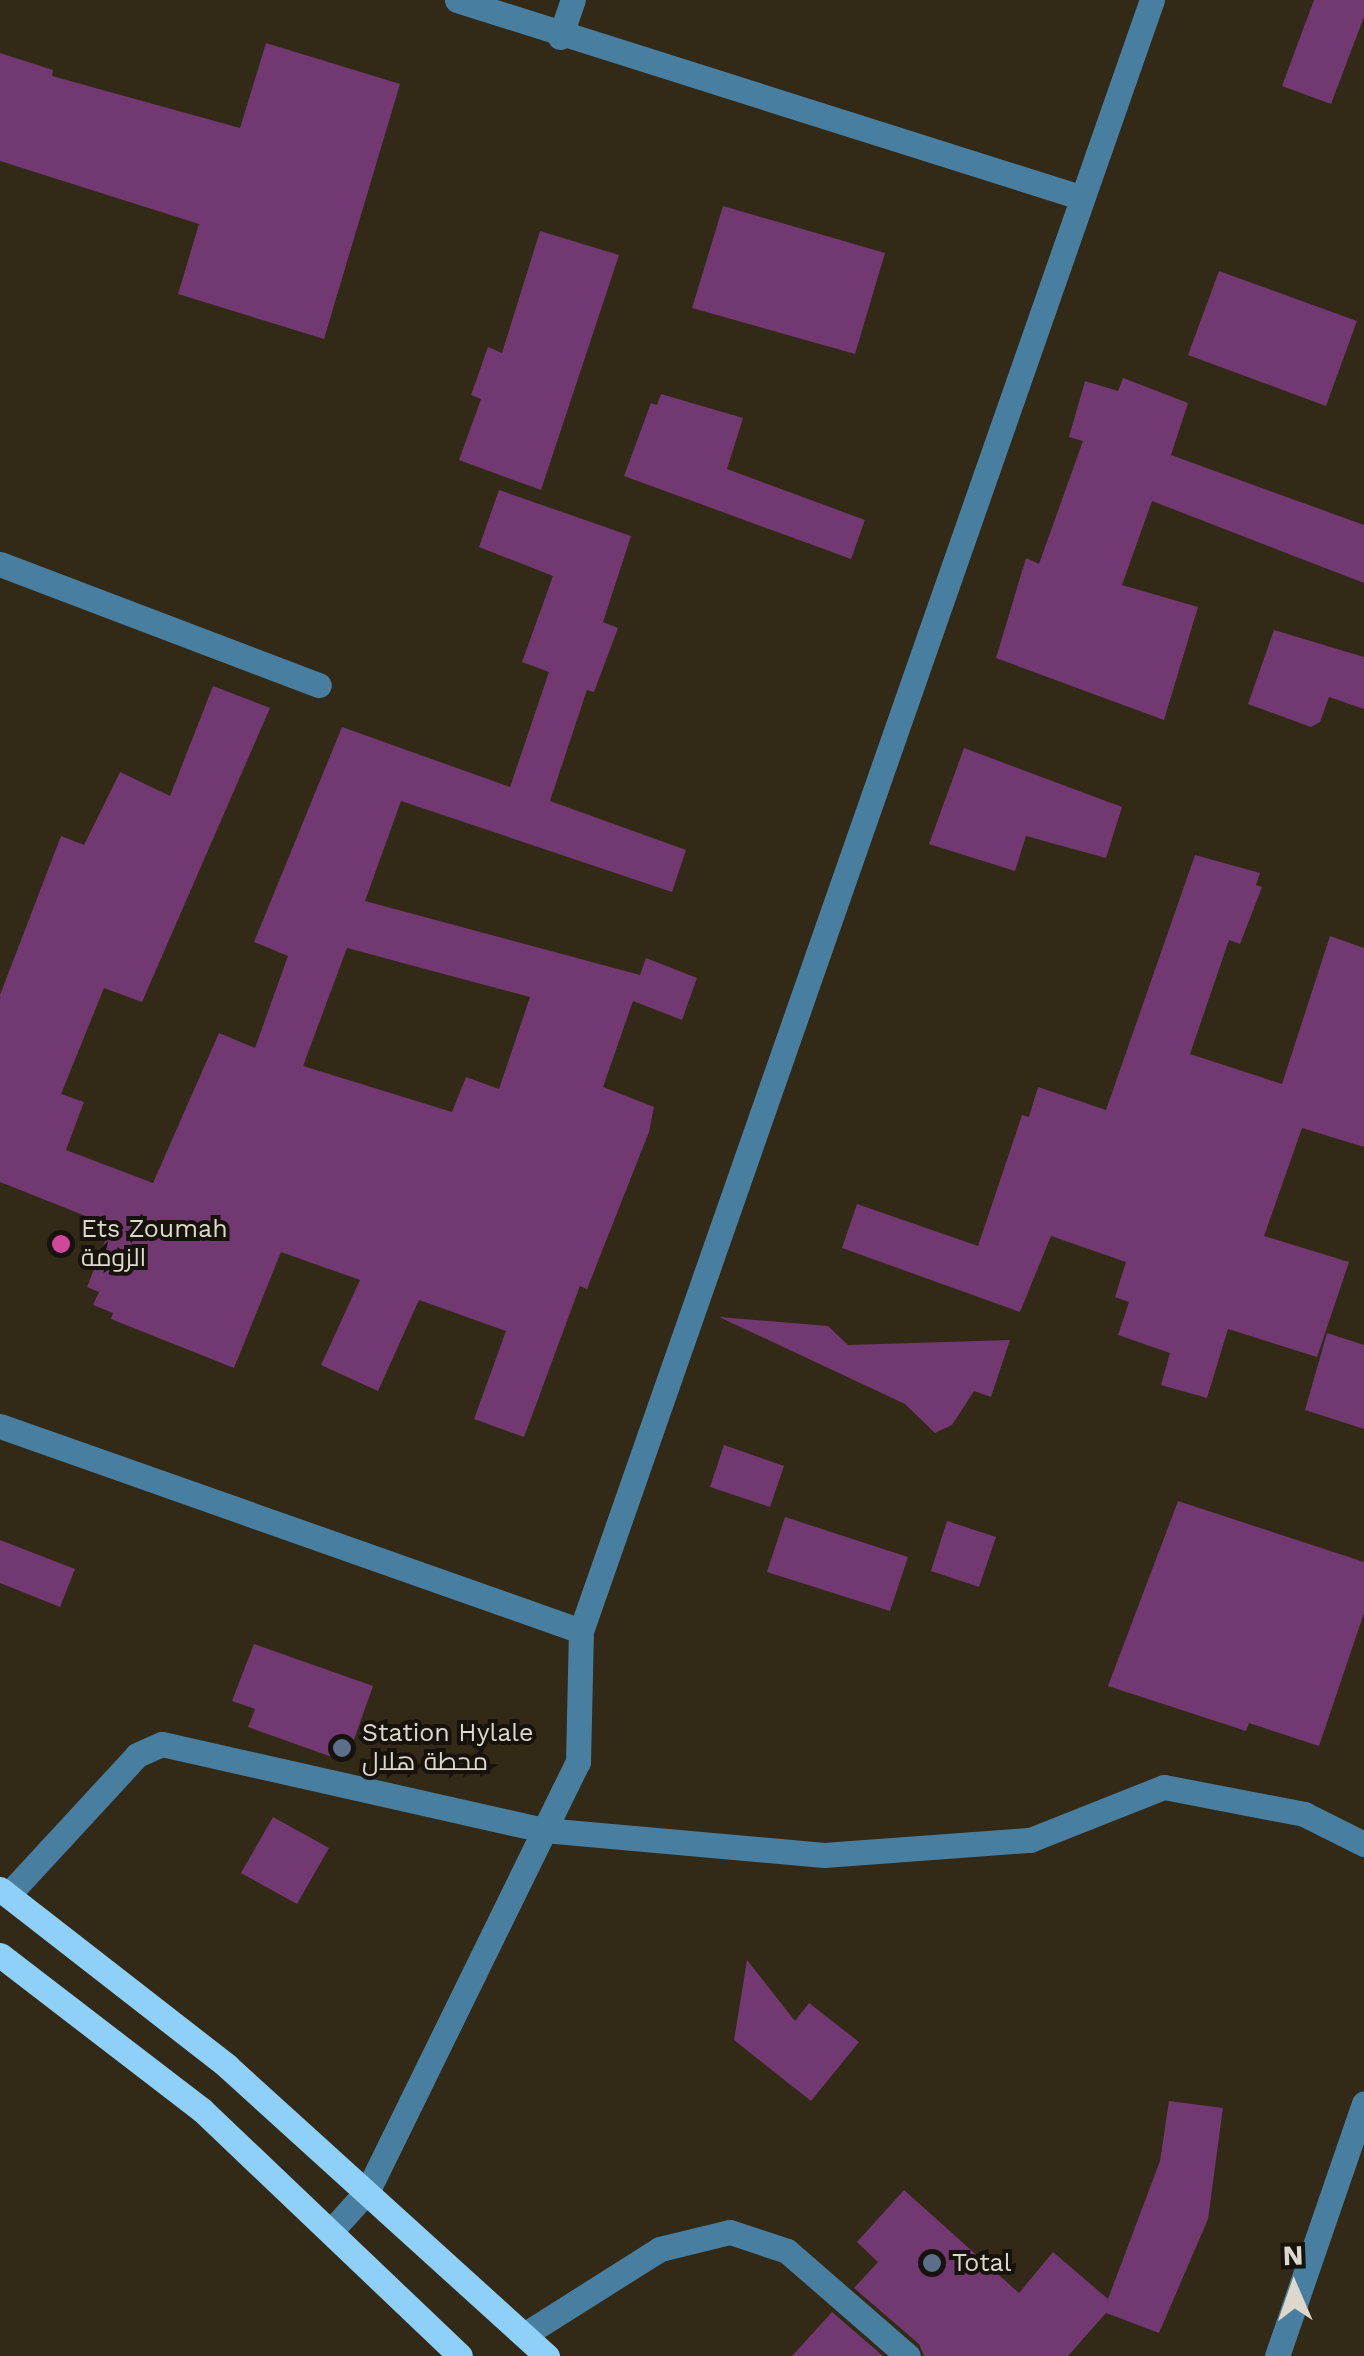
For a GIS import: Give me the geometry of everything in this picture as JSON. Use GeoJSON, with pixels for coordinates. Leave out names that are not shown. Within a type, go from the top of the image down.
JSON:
{"type":"FeatureCollection","features":[{"type":"Feature","properties":{"kind":"main road"},"geometry":{"type":"LineString","coordinates":[[4,1892],[226,2066],[527,2333],[547,2356]]}},
{"type":"Feature","properties":{"kind":"main road"},"geometry":{"type":"LineString","coordinates":[[0,1955],[202,2110],[333,2229],[460,2356]]}},
{"type":"Feature","properties":{"kind":"street"},"geometry":{"type":"LineString","coordinates":[[457,0],[560,37],[1080,197]]}},
{"type":"Feature","properties":{"kind":"street"},"geometry":{"type":"LineString","coordinates":[[560,37],[573,0]]}},
{"type":"Feature","properties":{"kind":"street"},"geometry":{"type":"LineString","coordinates":[[333,2229],[368,2190],[578,1762],[581,1631],[1152,0]]}},
{"type":"Feature","properties":{"kind":"street"},"geometry":{"type":"LineString","coordinates":[[0,564],[319,685]]}},
{"type":"Feature","properties":{"kind":"street"},"geometry":{"type":"LineString","coordinates":[[0,1426],[581,1631]]}},
{"type":"Feature","properties":{"kind":"street"},"geometry":{"type":"LineString","coordinates":[[4,1892],[137,1754],[162,1744],[544,1830],[824,1856],[1030,1840],[1164,1787],[1304,1814],[1364,1844]]}},
{"type":"Feature","properties":{"kind":"street"},"geometry":{"type":"LineString","coordinates":[[1277,2356],[1364,2104]]}},
{"type":"Feature","properties":{"kind":"street"},"geometry":{"type":"LineString","coordinates":[[527,2333],[660,2249],[730,2232],[787,2251],[908,2356]]}},
{"type":"Feature","properties":{"kind":"building"},"geometry":{"type":"Polygon","coordinates":[[[1314,0],[1364,0],[1364,17],[1331,104],[1282,86],[1314,0]]]}},
{"type":"Feature","properties":{"kind":"building"},"geometry":{"type":"Polygon","coordinates":[[[266,43],[400,84],[324,339],[178,294],[199,224],[0,161],[0,53],[53,70],[52,76],[240,128],[266,43]]]}},
{"type":"Feature","properties":{"kind":"building"},"geometry":{"type":"Polygon","coordinates":[[[723,206],[885,253],[855,354],[692,308],[723,206]]]}},
{"type":"Feature","properties":{"kind":"building"},"geometry":{"type":"Polygon","coordinates":[[[540,231],[619,255],[541,490],[459,460],[481,399],[471,395],[488,347],[502,353],[540,231]]]}},
{"type":"Feature","properties":{"kind":"building"},"geometry":{"type":"Polygon","coordinates":[[[1219,271],[1357,321],[1326,406],[1188,355],[1219,271]]]}},
{"type":"Feature","properties":{"kind":"building"},"geometry":{"type":"Polygon","coordinates":[[[1123,378],[1188,403],[1171,455],[1364,525],[1364,583],[1152,501],[1122,585],[1198,607],[1164,720],[996,658],[1026,558],[1039,564],[1083,441],[1069,437],[1085,381],[1118,391],[1123,378]]]}},
{"type":"Feature","properties":{"kind":"building"},"geometry":{"type":"Polygon","coordinates":[[[661,394],[743,418],[727,469],[865,520],[851,559],[624,476],[651,403],[657,405],[661,394]]]}},
{"type":"Feature","properties":{"kind":"building"},"geometry":{"type":"Polygon","coordinates":[[[499,490],[631,536],[603,622],[618,628],[594,692],[587,690],[550,801],[686,850],[672,892],[401,801],[365,901],[640,975],[646,958],[697,978],[682,1020],[633,1001],[603,1087],[654,1107],[649,1132],[587,1289],[580,1286],[524,1437],[474,1419],[506,1331],[419,1300],[378,1391],[321,1365],[360,1280],[281,1252],[234,1368],[111,1319],[113,1313],[93,1305],[99,1292],[87,1287],[111,1226],[0,1182],[0,995],[61,836],[84,845],[120,772],[170,796],[213,686],[270,708],[142,1002],[104,988],[61,1094],[84,1102],[66,1150],[153,1183],[219,1033],[255,1048],[288,956],[254,942],[342,727],[510,787],[549,672],[522,662],[553,576],[479,547],[499,490]],[[347,948],[303,1066],[452,1112],[466,1077],[499,1089],[530,997],[347,948]]]}},
{"type":"Feature","properties":{"kind":"building"},"geometry":{"type":"Polygon","coordinates":[[[1274,630],[1364,657],[1364,709],[1329,697],[1320,722],[1311,727],[1248,704],[1274,630]]]}},
{"type":"Feature","properties":{"kind":"building"},"geometry":{"type":"Polygon","coordinates":[[[964,748],[1122,807],[1106,858],[1026,836],[1015,871],[929,844],[964,748]]]}},
{"type":"Feature","properties":{"kind":"building"},"geometry":{"type":"Polygon","coordinates":[[[1195,855],[1260,873],[1256,885],[1262,887],[1240,944],[1229,940],[1190,1054],[1282,1084],[1330,936],[1364,948],[1364,1147],[1302,1128],[1264,1236],[1349,1262],[1317,1357],[1228,1329],[1207,1398],[1161,1385],[1170,1353],[1118,1335],[1129,1302],[1115,1297],[1126,1262],[1051,1236],[1020,1312],[842,1248],[857,1204],[978,1246],[1022,1115],[1029,1117],[1038,1087],[1106,1110],[1195,855]]]}},
{"type":"Feature","properties":{"kind":"building"},"geometry":{"type":"Polygon","coordinates":[[[719,1317],[828,1326],[848,1345],[1010,1340],[991,1397],[974,1391],[952,1425],[935,1433],[905,1404],[719,1317]]]}},
{"type":"Feature","properties":{"kind":"building"},"geometry":{"type":"Polygon","coordinates":[[[1327,1333],[1364,1345],[1364,1429],[1305,1410],[1327,1333]]]}},
{"type":"Feature","properties":{"kind":"building"},"geometry":{"type":"Polygon","coordinates":[[[724,1445],[784,1466],[770,1507],[710,1487],[724,1445]]]}},
{"type":"Feature","properties":{"kind":"building"},"geometry":{"type":"Polygon","coordinates":[[[1178,1501],[1364,1562],[1364,1613],[1319,1746],[1249,1723],[1246,1731],[1108,1686],[1178,1501]]]}},
{"type":"Feature","properties":{"kind":"building"},"geometry":{"type":"Polygon","coordinates":[[[785,1517],[908,1557],[890,1611],[767,1572],[785,1517]]]}},
{"type":"Feature","properties":{"kind":"building"},"geometry":{"type":"Polygon","coordinates":[[[947,1521],[996,1537],[979,1587],[931,1571],[947,1521]]]}},
{"type":"Feature","properties":{"kind":"building"},"geometry":{"type":"Polygon","coordinates":[[[0,1540],[75,1569],[60,1607],[0,1583],[0,1540]]]}},
{"type":"Feature","properties":{"kind":"building"},"geometry":{"type":"Polygon","coordinates":[[[254,1644],[373,1686],[346,1762],[248,1727],[255,1709],[232,1701],[254,1644]]]}},
{"type":"Feature","properties":{"kind":"building"},"geometry":{"type":"Polygon","coordinates":[[[273,1817],[329,1848],[297,1904],[241,1873],[273,1817]]]}},
{"type":"Feature","properties":{"kind":"building"},"geometry":{"type":"Polygon","coordinates":[[[747,1960],[795,2021],[809,2003],[859,2042],[811,2101],[734,2040],[747,1960]]]}},
{"type":"Feature","properties":{"kind":"building"},"geometry":{"type":"Polygon","coordinates":[[[1169,2101],[1223,2108],[1208,2219],[1159,2333],[1106,2313],[1068,2356],[924,2356],[919,2344],[854,2288],[878,2262],[857,2242],[904,2190],[1019,2293],[1053,2252],[1108,2299],[1160,2161],[1169,2101]]]}},
{"type":"Feature","properties":{"kind":"building"},"geometry":{"type":"Polygon","coordinates":[[[832,2312],[883,2356],[792,2356],[832,2312]]]}},
{"type":"Feature","properties":{"kind":"place","name":"Ets Zoumah الزومة"},"geometry":{"type":"Point","coordinates":[61,1244]}},
{"type":"Feature","properties":{"kind":"place","name":"Station Hylale محطة هلال"},"geometry":{"type":"Point","coordinates":[342,1748]}},
{"type":"Feature","properties":{"kind":"place","name":"Total"},"geometry":{"type":"Point","coordinates":[932,2263]}}]}
